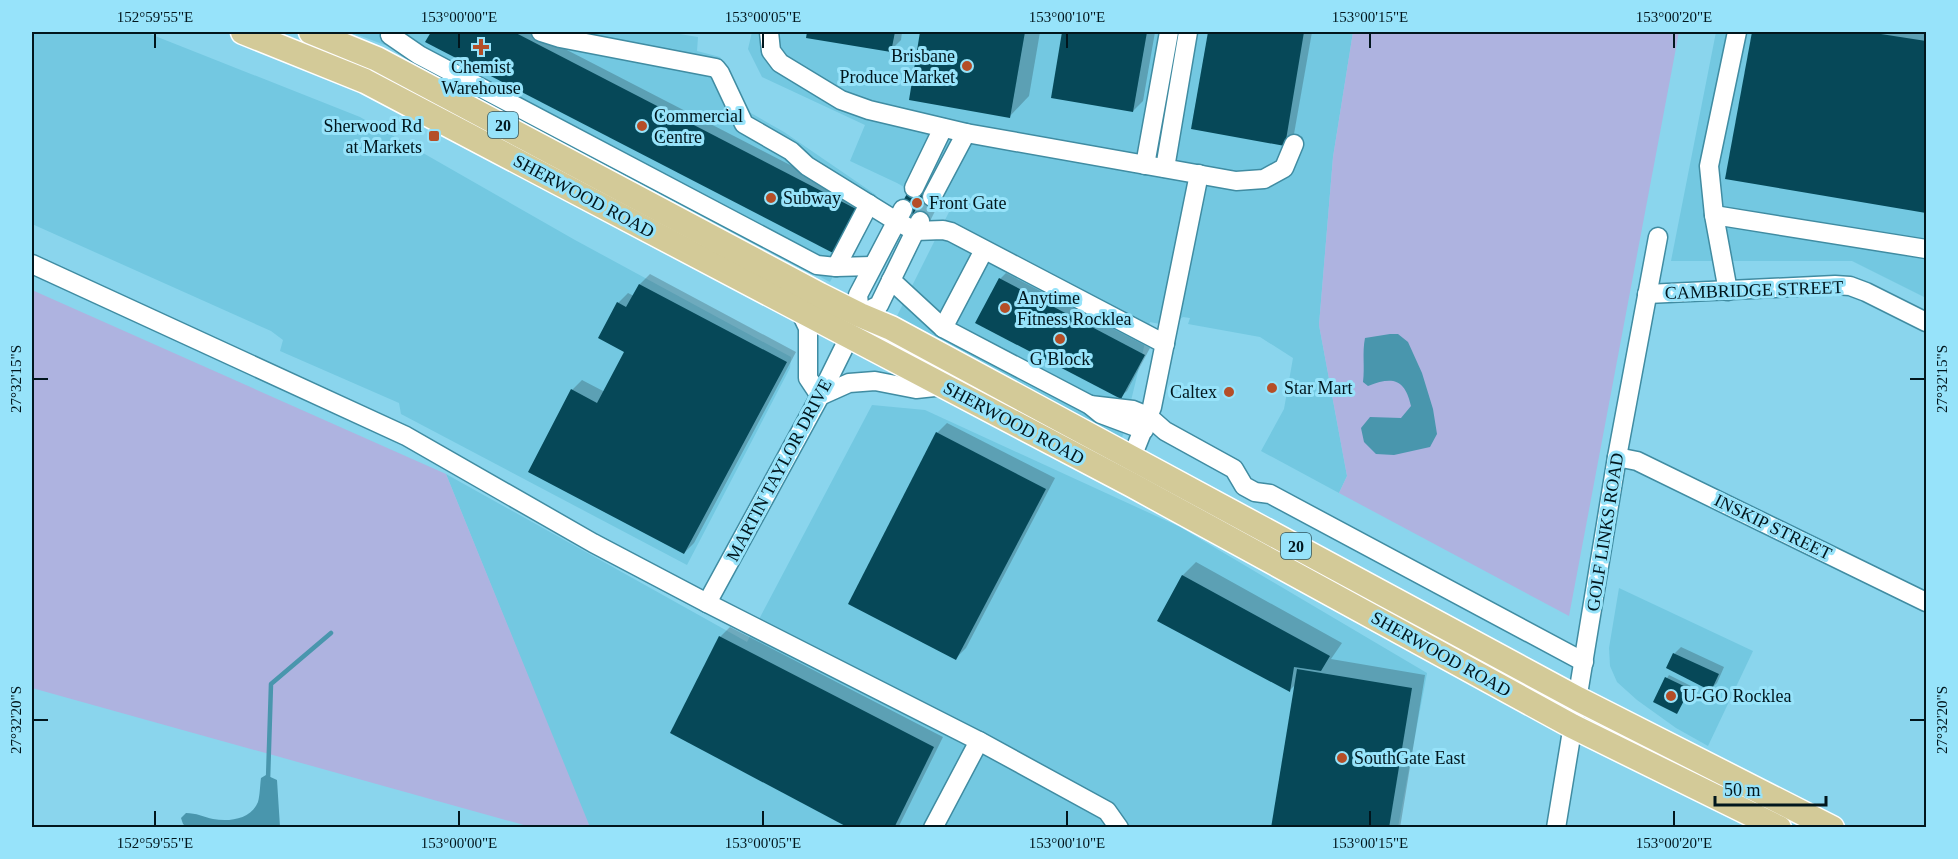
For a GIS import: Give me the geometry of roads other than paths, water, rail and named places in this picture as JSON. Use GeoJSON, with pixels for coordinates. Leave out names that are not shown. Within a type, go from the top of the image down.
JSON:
{"type":"FeatureCollection","features":[{"type":"Feature","properties":{"kind":"main road","name":"SHERWOOD ROAD"},"geometry":{"type":"LineString","coordinates":[[243,32],[365,81],[799,309],[855,326],[891,328],[1578,699],[1832,828]]}},
{"type":"Feature","properties":{"kind":"main road","name":"SHERWOOD ROAD"},"geometry":{"type":"LineString","coordinates":[[311,32],[377,58],[752,259],[944,386],[1132,485],[1572,726],[1779,828]]}},
{"type":"Feature","properties":{"kind":"street"},"geometry":{"type":"LineString","coordinates":[[541,32],[560,38],[716,68],[744,124],[791,151],[807,165],[869,204],[918,225],[943,230],[1165,344]]}},
{"type":"Feature","properties":{"kind":"street"},"geometry":{"type":"LineString","coordinates":[[769,32],[771,51],[780,63],[841,100],[869,110],[966,133],[1236,181],[1263,179],[1284,168],[1294,144]]}},
{"type":"Feature","properties":{"kind":"street"},"geometry":{"type":"LineString","coordinates":[[771,51],[784,32]]}},
{"type":"Feature","properties":{"kind":"street"},"geometry":{"type":"LineString","coordinates":[[1145,165],[1169,32]]}},
{"type":"Feature","properties":{"kind":"street"},"geometry":{"type":"LineString","coordinates":[[1165,168],[1188,32]]}},
{"type":"Feature","properties":{"kind":"street"},"geometry":{"type":"LineString","coordinates":[[1728,291],[1714,215],[1709,166],[1737,32]]}},
{"type":"Feature","properties":{"kind":"street"},"geometry":{"type":"LineString","coordinates":[[365,81],[391,33],[419,55],[817,265],[872,266]]}},
{"type":"Feature","properties":{"kind":"street"},"geometry":{"type":"LineString","coordinates":[[914,188],[943,128]]}},
{"type":"Feature","properties":{"kind":"street"},"geometry":{"type":"LineString","coordinates":[[932,197],[966,133]]}},
{"type":"Feature","properties":{"kind":"street"},"geometry":{"type":"LineString","coordinates":[[1132,485],[1132,457],[1152,407],[1199,174]]}},
{"type":"Feature","properties":{"kind":"street"},"geometry":{"type":"LineString","coordinates":[[836,267],[869,204]]}},
{"type":"Feature","properties":{"kind":"street"},"geometry":{"type":"LineString","coordinates":[[855,326],[858,295],[899,215]]}},
{"type":"Feature","properties":{"kind":"street"},"geometry":{"type":"LineString","coordinates":[[1714,215],[1926,249]]}},
{"type":"Feature","properties":{"kind":"street"},"geometry":{"type":"LineString","coordinates":[[855,326],[879,305],[918,225]]}},
{"type":"Feature","properties":{"kind":"street"},"geometry":{"type":"LineString","coordinates":[[752,259],[760,235]]}},
{"type":"Feature","properties":{"kind":"street","name":"GOLF LINKS ROAD"},"geometry":{"type":"LineString","coordinates":[[1556,828],[1617,457],[1658,237]]}},
{"type":"Feature","properties":{"kind":"street"},"geometry":{"type":"LineString","coordinates":[[943,328],[984,250]]}},
{"type":"Feature","properties":{"kind":"street"},"geometry":{"type":"LineString","coordinates":[[32,264],[406,436],[593,543],[979,741],[1107,811],[1119,828]]}},
{"type":"Feature","properties":{"kind":"street"},"geometry":{"type":"LineString","coordinates":[[891,280],[943,328],[1090,405],[1101,414],[1146,423],[1234,468],[1244,486],[1243,508],[1247,520]]}},
{"type":"Feature","properties":{"kind":"street","name":"CAMBRIDGE STREET"},"geometry":{"type":"LineString","coordinates":[[1647,294],[1850,286],[1926,321]]}},
{"type":"Feature","properties":{"kind":"street"},"geometry":{"type":"LineString","coordinates":[[799,309],[808,328],[808,378],[820,396],[849,383],[875,381],[916,388],[944,386]]}},
{"type":"Feature","properties":{"kind":"street","name":"MARTIN TAYLOR DRIVE"},"geometry":{"type":"LineString","coordinates":[[707,603],[820,396],[855,326]]}},
{"type":"Feature","properties":{"kind":"street","name":"INSKIP STREET"},"geometry":{"type":"LineString","coordinates":[[1617,457],[1637,461],[1926,602]]}},
{"type":"Feature","properties":{"kind":"street"},"geometry":{"type":"LineString","coordinates":[[1244,486],[1255,492],[1270,494],[1584,662]]}},
{"type":"Feature","properties":{"kind":"street"},"geometry":{"type":"LineString","coordinates":[[933,828],[979,741]]}},
{"type":"Feature","properties":{"kind":"waterway"},"geometry":{"type":"LineString","coordinates":[[268,780],[271,684],[331,633]]}},
{"type":"Feature","properties":{"kind":"tunnel"},"geometry":{"type":"LineString","coordinates":[[921,219],[932,197]]}},
{"type":"Feature","properties":{"kind":"place","name":"Chemist Warehouse"},"geometry":{"type":"Point","coordinates":[481,47]}},
{"type":"Feature","properties":{"kind":"place","name":"Brisbane Produce Market"},"geometry":{"type":"Point","coordinates":[967,66]}},
{"type":"Feature","properties":{"kind":"place","name":"Commercial Centre"},"geometry":{"type":"Point","coordinates":[642,126]}},
{"type":"Feature","properties":{"kind":"place","name":"Sherwood Rd at Markets"},"geometry":{"type":"Point","coordinates":[434,136]}},
{"type":"Feature","properties":{"kind":"place","name":"Subway"},"geometry":{"type":"Point","coordinates":[771,198]}},
{"type":"Feature","properties":{"kind":"place","name":"Front Gate"},"geometry":{"type":"Point","coordinates":[917,203]}},
{"type":"Feature","properties":{"kind":"place","name":"Anytime Fitness Rocklea"},"geometry":{"type":"Point","coordinates":[1005,308]}},
{"type":"Feature","properties":{"kind":"place","name":"G Block"},"geometry":{"type":"Point","coordinates":[1060,339]}},
{"type":"Feature","properties":{"kind":"place","name":"Star Mart"},"geometry":{"type":"Point","coordinates":[1272,388]}},
{"type":"Feature","properties":{"kind":"place","name":"Caltex"},"geometry":{"type":"Point","coordinates":[1229,392]}},
{"type":"Feature","properties":{"kind":"place","name":"U-GO Rocklea"},"geometry":{"type":"Point","coordinates":[1671,696]}},
{"type":"Feature","properties":{"kind":"place","name":"SouthGate East"},"geometry":{"type":"Point","coordinates":[1342,758]}}]}
